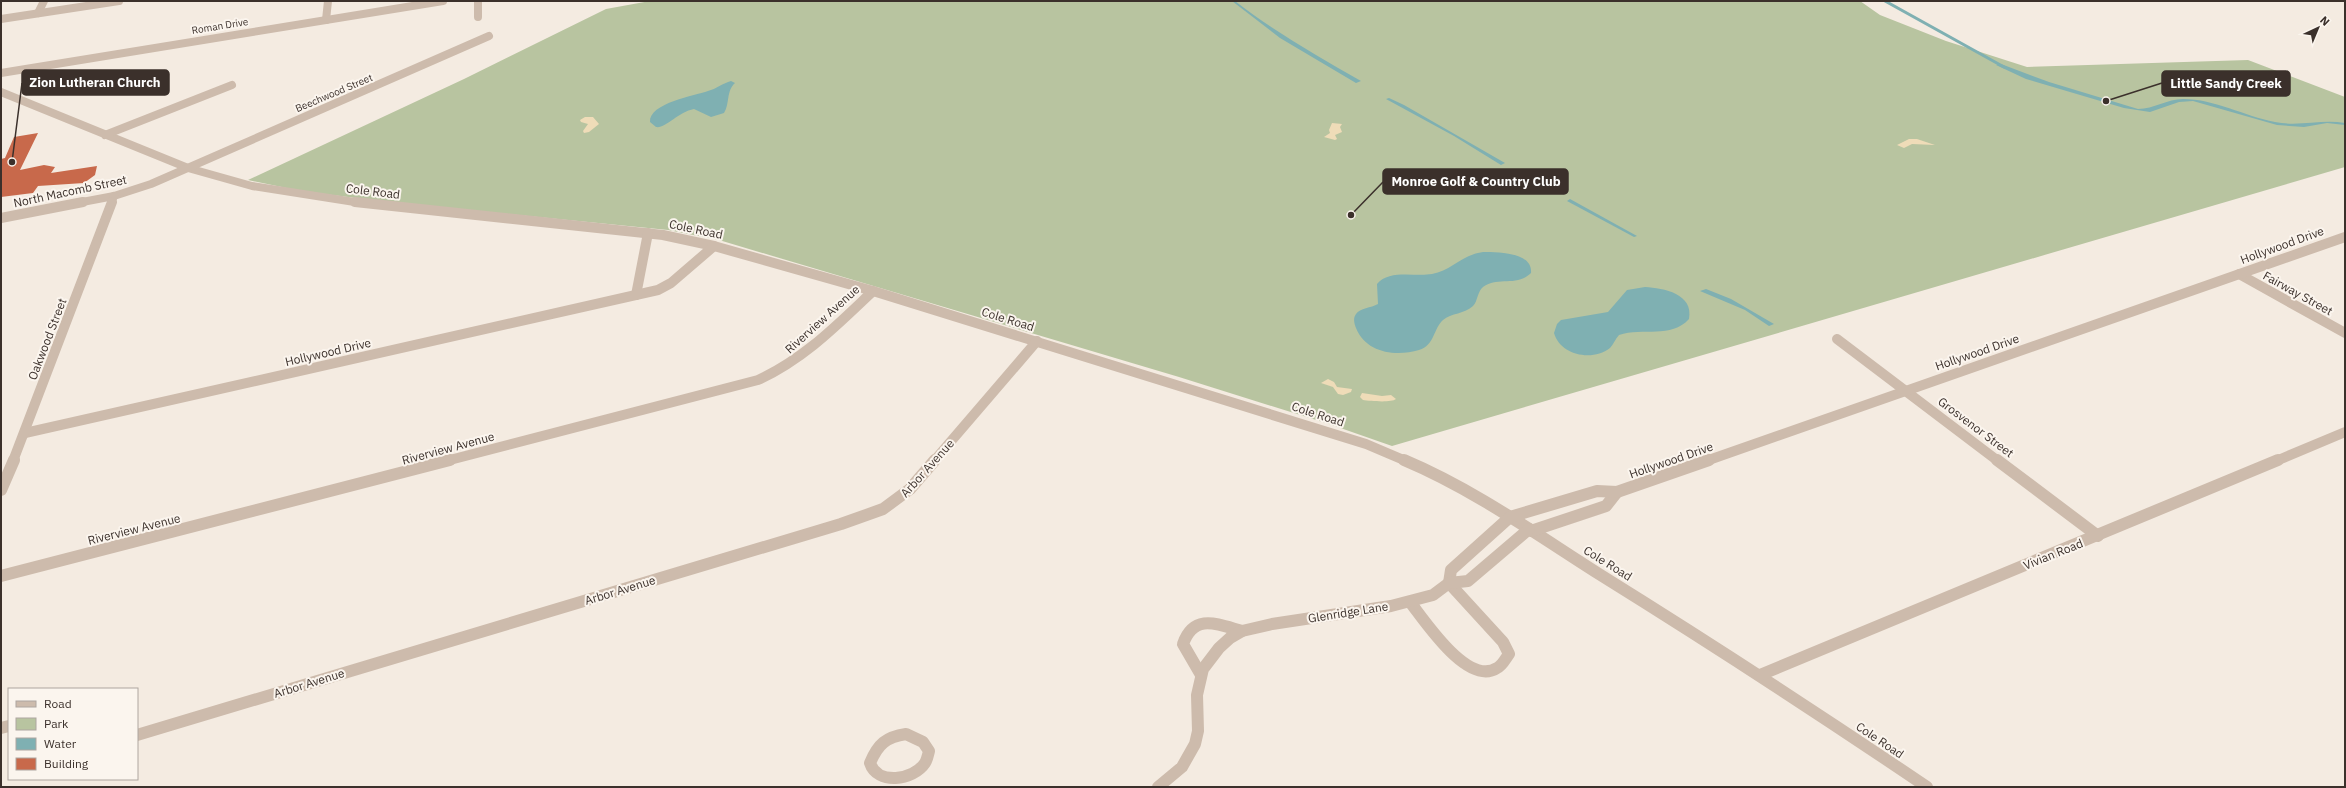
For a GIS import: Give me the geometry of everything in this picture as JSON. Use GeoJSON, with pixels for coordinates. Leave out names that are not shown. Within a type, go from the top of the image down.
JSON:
{"type":"FeatureCollection","features":[{"type":"Feature","properties":{"kind":"street"},"geometry":{"type":"LineString","coordinates":[[38,13],[44,1]]}},
{"type":"Feature","properties":{"kind":"street"},"geometry":{"type":"LineString","coordinates":[[1,19],[119,1]]}},
{"type":"Feature","properties":{"kind":"street"},"geometry":{"type":"LineString","coordinates":[[326,20],[328,1]]}},
{"type":"Feature","properties":{"kind":"street","name":"Roman Drive"},"geometry":{"type":"LineString","coordinates":[[1,73],[443,1]]}},
{"type":"Feature","properties":{"kind":"street"},"geometry":{"type":"LineString","coordinates":[[478,1],[478,17]]}},
{"type":"Feature","properties":{"kind":"street","name":"Beechwood Street"},"geometry":{"type":"LineString","coordinates":[[188,168],[489,36]]}},
{"type":"Feature","properties":{"kind":"street"},"geometry":{"type":"LineString","coordinates":[[105,135],[232,85]]}},
{"type":"Feature","properties":{"kind":"street","name":"Cole Road"},"geometry":{"type":"LineString","coordinates":[[1,92],[188,168],[224,179],[301,195],[394,207],[689,239],[873,291],[1366,444],[1432,471],[1510,517],[1760,675],[1927,787]]}},
{"type":"Feature","properties":{"kind":"street","name":"North Macomb Street"},"geometry":{"type":"LineString","coordinates":[[1,218],[114,196],[152,184],[188,168]]}},
{"type":"Feature","properties":{"kind":"street","name":"Oakwood Street"},"geometry":{"type":"LineString","coordinates":[[1,490],[25,433],[114,196]]}},
{"type":"Feature","properties":{"kind":"street"},"geometry":{"type":"LineString","coordinates":[[636,295],[648,234]]}},
{"type":"Feature","properties":{"kind":"street","name":"Hollywood Drive"},"geometry":{"type":"LineString","coordinates":[[1510,517],[1597,491],[1617,492],[2345,236]]}},
{"type":"Feature","properties":{"kind":"street","name":"Hollywood Drive"},"geometry":{"type":"LineString","coordinates":[[25,433],[658,290],[671,282],[714,246]]}},
{"type":"Feature","properties":{"kind":"street","name":"Fairway Street"},"geometry":{"type":"LineString","coordinates":[[2240,274],[2345,333]]}},
{"type":"Feature","properties":{"kind":"street","name":"Riverview Avenue"},"geometry":{"type":"LineString","coordinates":[[1,576],[758,380],[774,374],[801,357],[873,291]]}},
{"type":"Feature","properties":{"kind":"street","name":"Grosvenor Street"},"geometry":{"type":"LineString","coordinates":[[1837,339],[2098,536]]}},
{"type":"Feature","properties":{"kind":"street","name":"Arbor Avenue"},"geometry":{"type":"LineString","coordinates":[[138,735],[841,524],[883,509],[910,489],[1037,341]]}},
{"type":"Feature","properties":{"kind":"street","name":"Vivian Road"},"geometry":{"type":"LineString","coordinates":[[1760,675],[2098,536],[2345,432]]}},
{"type":"Feature","properties":{"kind":"street","name":"Hollywood Drive"},"geometry":{"type":"LineString","coordinates":[[1530,530],[1606,506],[1617,492]]}},
{"type":"Feature","properties":{"kind":"street"},"geometry":{"type":"LineString","coordinates":[[1410,602],[1459,660],[1469,668],[1482,672],[1494,671],[1504,663],[1509,654],[1503,642],[1449,584],[1451,570],[1510,517]]}},
{"type":"Feature","properties":{"kind":"street","name":"Glenridge Lane"},"geometry":{"type":"LineString","coordinates":[[1158,787],[1182,767],[1196,744],[1198,731],[1197,695],[1201,675],[1210,657],[1219,648],[1242,631],[1272,624],[1410,602],[1433,595],[1449,584],[1468,581],[1530,530]]}},
{"type":"Feature","properties":{"kind":"street","name":"Glenridge Lane"},"geometry":{"type":"LineString","coordinates":[[1201,675],[1183,644],[1184,636],[1190,629],[1206,623],[1242,631]]}},
{"type":"Feature","properties":{"kind":"street"},"geometry":{"type":"LineString","coordinates":[[896,735],[915,736],[923,742],[929,751],[926,768],[920,776],[908,785],[895,786],[883,783],[873,776],[870,767],[871,756],[879,744],[896,735]]}},
{"type":"Feature","properties":{"kind":"green space"},"geometry":{"type":"Polygon","coordinates":[[[650,1],[1860,1],[1880,15],[1946,41],[2027,67],[2248,60],[2345,97],[2345,167],[1392,446],[1329,424],[1179,377],[719,240],[668,230],[387,202],[301,191],[248,180],[464,79],[606,9],[650,1]]]}},
{"type":"Feature","properties":{"kind":"sand"},"geometry":{"type":"Polygon","coordinates":[[[585,117],[593,117],[599,124],[589,132],[584,133],[583,131],[588,124],[581,122],[580,120],[585,117]]]}},
{"type":"Feature","properties":{"kind":"sand"},"geometry":{"type":"Polygon","coordinates":[[[1332,123],[1342,124],[1340,127],[1342,132],[1335,135],[1337,139],[1335,140],[1324,137],[1330,133],[1329,130],[1332,123]]]}},
{"type":"Feature","properties":{"kind":"sand"},"geometry":{"type":"Polygon","coordinates":[[[1909,139],[1917,139],[1935,145],[1912,144],[1904,148],[1897,145],[1909,139]]]}},
{"type":"Feature","properties":{"kind":"sand"},"geometry":{"type":"Polygon","coordinates":[[[1328,379],[1334,382],[1337,387],[1352,389],[1351,392],[1343,395],[1338,394],[1333,387],[1321,383],[1328,379]]]}},
{"type":"Feature","properties":{"kind":"sand"},"geometry":{"type":"Polygon","coordinates":[[[1362,393],[1382,396],[1391,395],[1396,399],[1385,401],[1363,400],[1360,397],[1362,393]]]}},
{"type":"Feature","properties":{"kind":"water"},"geometry":{"type":"Polygon","coordinates":[[[1232,1],[1235,1],[1296,43],[1361,81],[1356,83],[1280,38],[1232,1]]]}},
{"type":"Feature","properties":{"kind":"water"},"geometry":{"type":"Polygon","coordinates":[[[2001,64],[2049,82],[2138,109],[2144,109],[2177,99],[2183,99],[2207,102],[2275,122],[2293,124],[2336,122],[2345,123],[2345,125],[2327,123],[2304,127],[2277,125],[2193,101],[2179,102],[2150,112],[2124,108],[2026,79],[1996,65],[2001,64]]]}},
{"type":"Feature","properties":{"kind":"water"},"geometry":{"type":"Polygon","coordinates":[[[731,81],[735,83],[730,90],[724,113],[711,117],[694,109],[683,113],[660,127],[656,127],[650,122],[652,115],[664,105],[711,90],[731,81]]]}},
{"type":"Feature","properties":{"kind":"water"},"geometry":{"type":"Polygon","coordinates":[[[1389,98],[1404,105],[1505,163],[1501,165],[1454,136],[1386,99],[1389,98]]]}},
{"type":"Feature","properties":{"kind":"water"},"geometry":{"type":"Polygon","coordinates":[[[1570,199],[1637,236],[1634,237],[1567,201],[1570,199]]]}},
{"type":"Feature","properties":{"kind":"water"},"geometry":{"type":"Polygon","coordinates":[[[1483,252],[1505,253],[1520,257],[1530,266],[1531,273],[1520,280],[1494,282],[1483,287],[1476,302],[1470,309],[1443,320],[1437,328],[1431,341],[1424,348],[1419,350],[1401,353],[1383,351],[1374,348],[1361,336],[1356,328],[1354,319],[1355,316],[1360,310],[1378,304],[1377,284],[1382,279],[1403,274],[1432,274],[1445,270],[1468,256],[1483,252]]]}},
{"type":"Feature","properties":{"kind":"water"},"geometry":{"type":"Polygon","coordinates":[[[1645,287],[1669,291],[1682,298],[1687,304],[1689,310],[1689,319],[1674,329],[1619,335],[1610,348],[1594,355],[1578,354],[1570,351],[1557,341],[1554,333],[1557,324],[1561,320],[1608,312],[1627,290],[1645,287]]]}},
{"type":"Feature","properties":{"kind":"water"},"geometry":{"type":"Polygon","coordinates":[[[1706,289],[1731,299],[1774,324],[1769,326],[1745,310],[1700,291],[1706,289]]]}},
{"type":"Feature","properties":{"kind":"building"},"geometry":{"type":"Polygon","coordinates":[[[38,133],[20,170],[44,165],[55,167],[51,173],[97,166],[95,175],[84,183],[38,186],[33,193],[1,197],[1,159],[5,158],[14,137],[38,133]]]}},
{"type":"Feature","properties":{"kind":"waterway"},"geometry":{"type":"LineString","coordinates":[[1885,1],[2004,67]]}},
{"type":"Feature","properties":{"kind":"place","name":"Little Sandy Creek"},"geometry":{"type":"Point","coordinates":[2106,101]}},
{"type":"Feature","properties":{"kind":"place","name":"Zion Lutheran Church"},"geometry":{"type":"Point","coordinates":[12,162]}},
{"type":"Feature","properties":{"kind":"place","name":"Monroe Golf & Country Club"},"geometry":{"type":"Point","coordinates":[1351,215]}}]}
